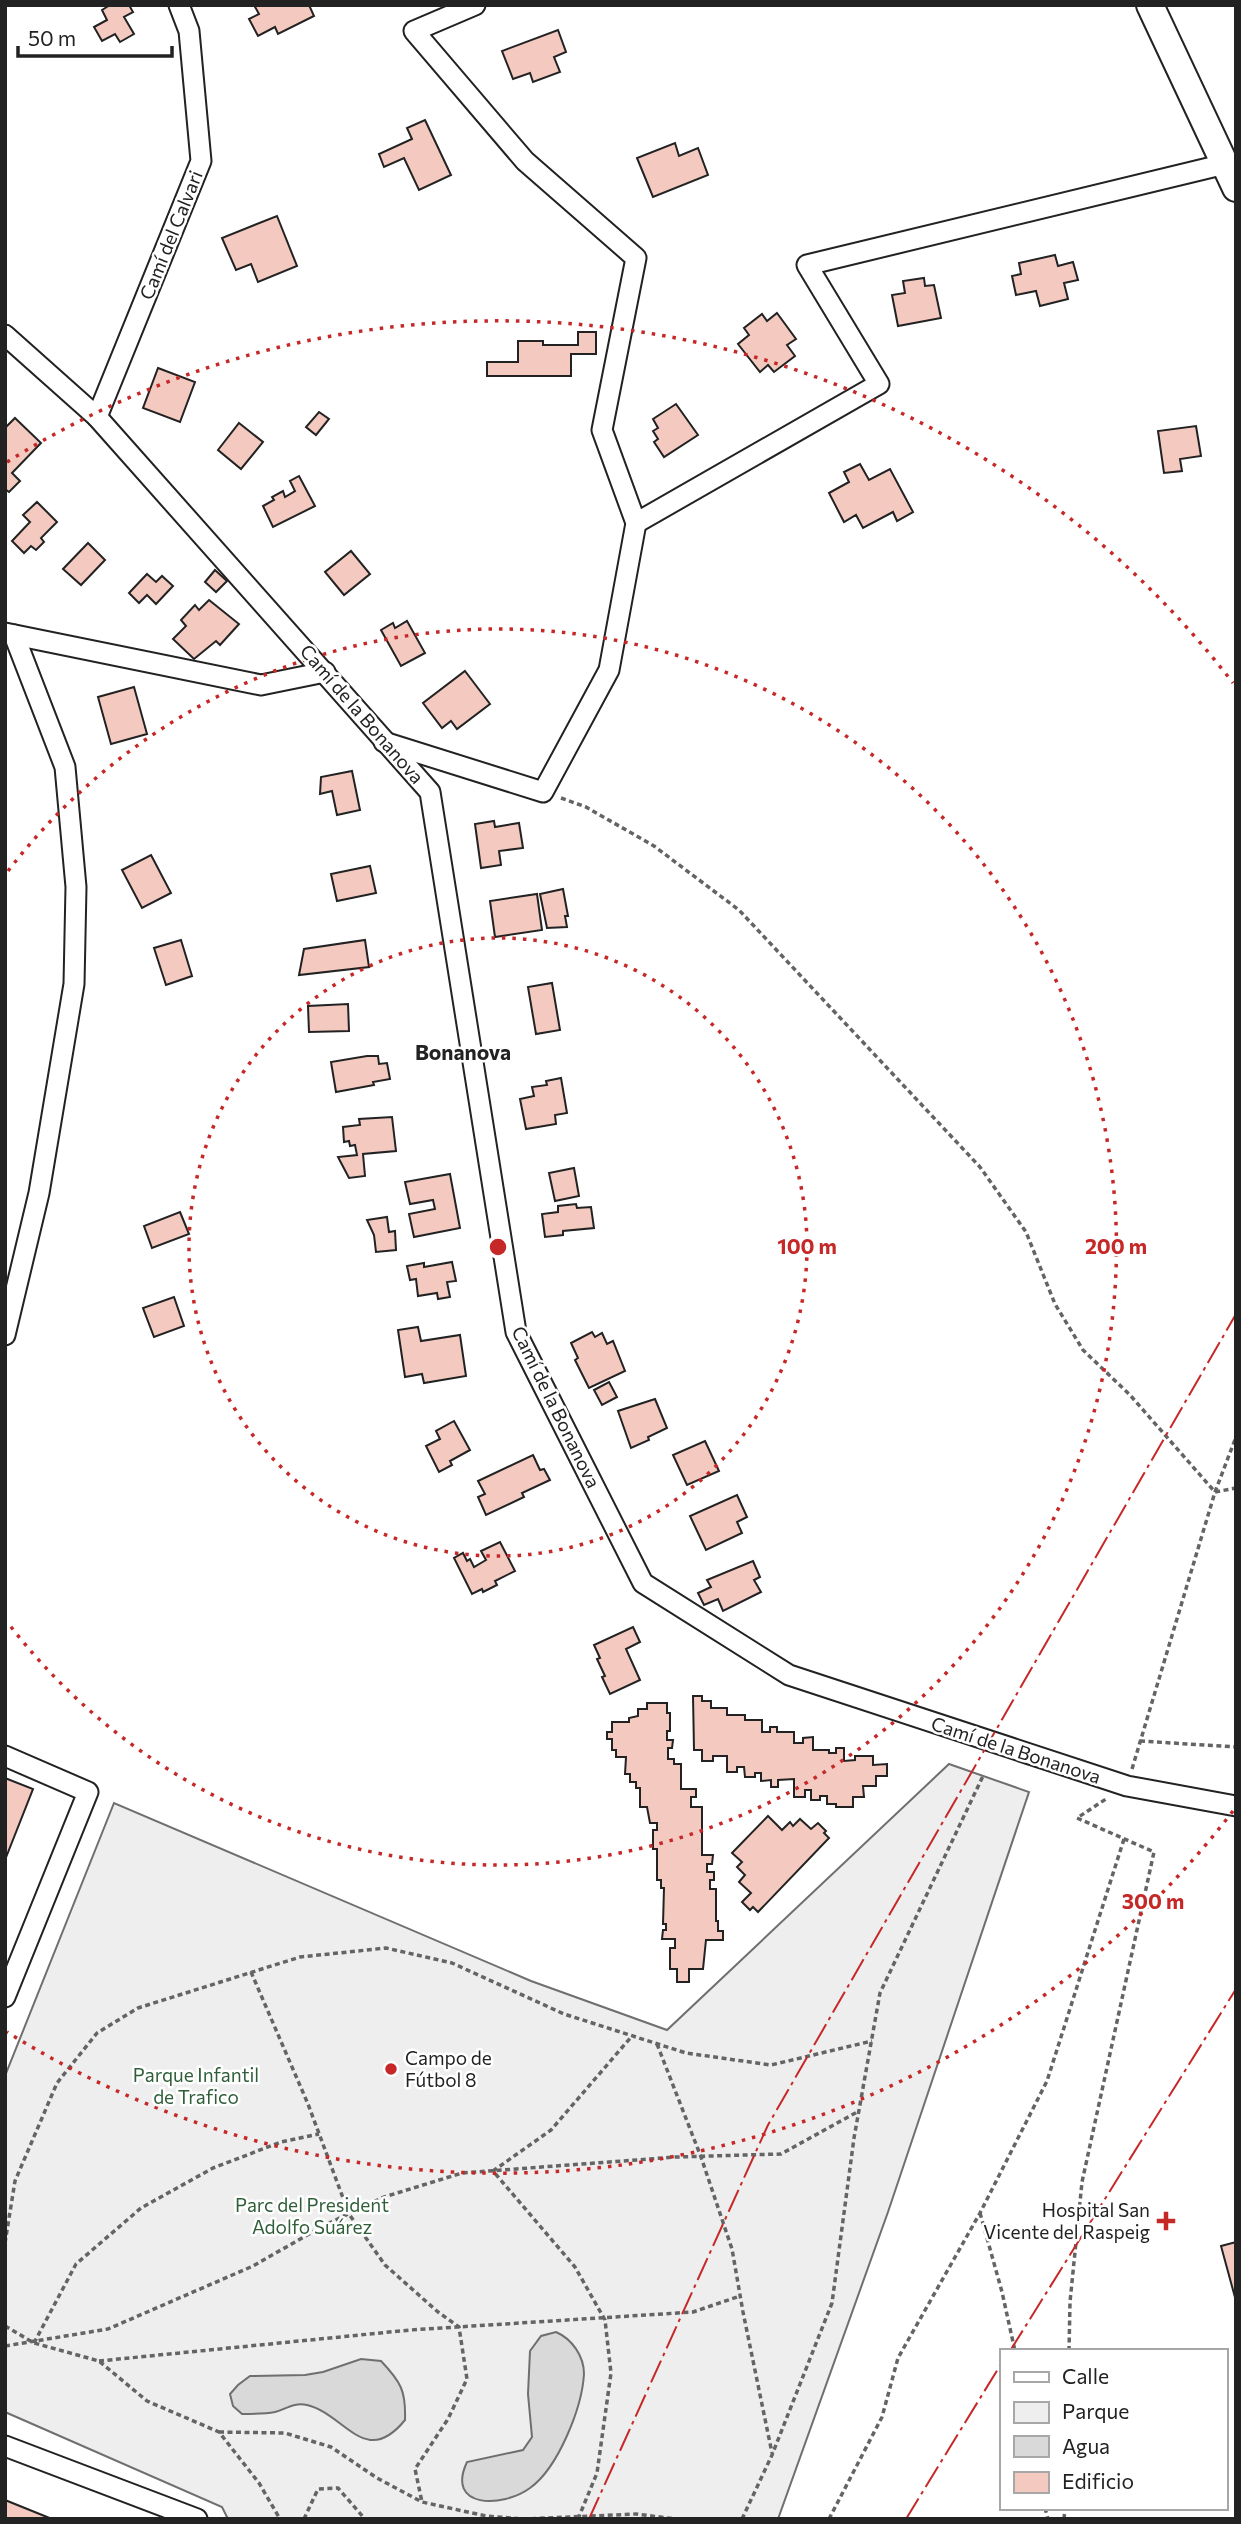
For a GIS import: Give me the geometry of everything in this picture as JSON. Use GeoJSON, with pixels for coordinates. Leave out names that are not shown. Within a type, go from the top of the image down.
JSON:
{"type":"FeatureCollection","features":[{"type":"Feature","properties":{"kind":"main road"},"geometry":{"type":"LineString","coordinates":[[1150,5],[1230,176]]}},
{"type":"Feature","properties":{"kind":"street","name":"Camí del Calvari"},"geometry":{"type":"LineString","coordinates":[[97,417],[201,161],[190,32],[179,5]]}},
{"type":"Feature","properties":{"kind":"street"},"geometry":{"type":"LineString","coordinates":[[383,741],[543,792],[609,670],[636,523],[601,430],[636,258],[525,161],[414,32],[475,5]]}},
{"type":"Feature","properties":{"kind":"street"},"geometry":{"type":"LineString","coordinates":[[636,523],[879,384],[807,265],[1230,176]]}},
{"type":"Feature","properties":{"kind":"street","name":"Camí de la Bonanova"},"geometry":{"type":"LineString","coordinates":[[5,335],[97,417],[430,792],[516,1332],[643,1583],[789,1675],[1127,1786],[1236,1806]]}},
{"type":"Feature","properties":{"kind":"street"},"geometry":{"type":"LineString","coordinates":[[9,634],[261,685],[325,672]]}},
{"type":"Feature","properties":{"kind":"street"},"geometry":{"type":"LineString","coordinates":[[5,1335],[39,1193],[74,984],[76,887],[65,767],[9,634]]}},
{"type":"Feature","properties":{"kind":"street"},"geometry":{"type":"LineString","coordinates":[[5,1756],[88,1793],[5,1997]]}},
{"type":"Feature","properties":{"kind":"street"},"geometry":{"type":"LineString","coordinates":[[5,2446],[197,2519]]}},
{"type":"Feature","properties":{"kind":"path"},"geometry":{"type":"LineString","coordinates":[[543,792],[586,807],[654,846],[739,910],[980,1167],[1026,1232],[1055,1304],[1083,1350],[1130,1395],[1215,1492]]}},
{"type":"Feature","properties":{"kind":"path"},"geometry":{"type":"LineString","coordinates":[[1069,2349],[1070,2302],[1082,2182],[1154,1852],[1077,1818],[1127,1786],[1215,1492],[1236,1437]]}},
{"type":"Feature","properties":{"kind":"path"},"geometry":{"type":"LineString","coordinates":[[1215,1492],[1236,1488]]}},
{"type":"Feature","properties":{"kind":"path"},"geometry":{"type":"LineString","coordinates":[[1140,1741],[1236,1747]]}},
{"type":"Feature","properties":{"kind":"path"},"geometry":{"type":"LineString","coordinates":[[742,2519],[772,2455],[832,2303],[859,2111],[880,1993],[983,1776]]}},
{"type":"Feature","properties":{"kind":"path"},"geometry":{"type":"LineString","coordinates":[[829,2519],[882,2417],[898,2358],[980,2213],[1047,2081],[1124,1839]]}},
{"type":"Feature","properties":{"kind":"path"},"geometry":{"type":"LineString","coordinates":[[5,2243],[15,2182],[57,2083],[97,2033],[138,2008],[300,1957],[386,1948],[452,1963],[564,2014],[686,2053],[771,2065],[872,2041]]}},
{"type":"Feature","properties":{"kind":"path"},"geometry":{"type":"LineString","coordinates":[[251,1972],[319,2133],[349,2214],[385,2265],[459,2327],[467,2379],[448,2419],[415,2469],[422,2502]]}},
{"type":"Feature","properties":{"kind":"path"},"geometry":{"type":"LineString","coordinates":[[493,2171],[551,2130],[632,2036]]}},
{"type":"Feature","properties":{"kind":"path"},"geometry":{"type":"LineString","coordinates":[[657,2044],[701,2157],[732,2249],[772,2455]]}},
{"type":"Feature","properties":{"kind":"path"},"geometry":{"type":"LineString","coordinates":[[5,2346],[108,2329],[253,2266],[384,2197],[462,2173],[781,2154],[859,2111]]}},
{"type":"Feature","properties":{"kind":"path"},"geometry":{"type":"LineString","coordinates":[[34,2343],[76,2264],[141,2207],[213,2168],[281,2142],[319,2133]]}},
{"type":"Feature","properties":{"kind":"path"},"geometry":{"type":"LineString","coordinates":[[493,2171],[575,2267],[605,2320],[611,2373],[597,2473],[578,2518]]}},
{"type":"Feature","properties":{"kind":"path"},"geometry":{"type":"LineString","coordinates":[[980,2213],[1015,2349]]}},
{"type":"Feature","properties":{"kind":"path"},"geometry":{"type":"LineString","coordinates":[[5,2326],[34,2343],[99,2361],[459,2327],[605,2320],[693,2312],[740,2296]]}},
{"type":"Feature","properties":{"kind":"path"},"geometry":{"type":"LineString","coordinates":[[99,2361],[147,2401],[219,2432],[285,2433],[331,2447],[377,2478],[422,2502],[486,2516],[524,2519],[636,2514],[677,2519]]}},
{"type":"Feature","properties":{"kind":"path"},"geometry":{"type":"LineString","coordinates":[[219,2432],[259,2483],[279,2519]]}},
{"type":"Feature","properties":{"kind":"path"},"geometry":{"type":"LineString","coordinates":[[304,2519],[318,2489],[338,2488],[365,2519]]}},
{"type":"Feature","properties":{"kind":"green space","name":"Parc del President Adolfo Suárez"},"geometry":{"type":"Polygon","coordinates":[[[949,1764],[1029,1792],[888,2212],[778,2519],[228,2519],[222,2507],[5,2412],[5,2076],[114,1803],[531,1981],[667,2030],[949,1764]]]}},
{"type":"Feature","properties":{"kind":"water"},"geometry":{"type":"Polygon","coordinates":[[[556,2332],[576,2349],[584,2374],[579,2403],[559,2452],[540,2479],[519,2495],[492,2501],[470,2496],[464,2489],[462,2477],[467,2462],[523,2450],[532,2437],[528,2394],[530,2351],[541,2336],[556,2332]]]}},
{"type":"Feature","properties":{"kind":"water"},"geometry":{"type":"Polygon","coordinates":[[[361,2359],[381,2361],[398,2381],[403,2394],[405,2420],[391,2434],[378,2440],[355,2434],[320,2410],[307,2405],[298,2404],[263,2414],[242,2414],[233,2406],[230,2394],[250,2376],[305,2375],[361,2359]]]}},
{"type":"Feature","properties":{"kind":"building"},"geometry":{"type":"Polygon","coordinates":[[[110,5],[129,5],[133,12],[124,17],[134,34],[120,42],[115,34],[102,41],[94,27],[107,20],[102,10],[110,5]]]}},
{"type":"Feature","properties":{"kind":"building"},"geometry":{"type":"Polygon","coordinates":[[[254,5],[309,5],[314,16],[278,34],[275,27],[258,36],[249,19],[259,14],[254,5]]]}},
{"type":"Feature","properties":{"kind":"building"},"geometry":{"type":"Polygon","coordinates":[[[558,30],[566,52],[554,57],[560,72],[533,82],[530,73],[513,79],[502,51],[558,30]]]}},
{"type":"Feature","properties":{"kind":"building"},"geometry":{"type":"Polygon","coordinates":[[[425,120],[451,175],[419,190],[404,158],[384,167],[379,154],[412,139],[407,128],[425,120]]]}},
{"type":"Feature","properties":{"kind":"building"},"geometry":{"type":"Polygon","coordinates":[[[675,143],[679,156],[698,148],[708,175],[653,197],[637,158],[675,143]]]}},
{"type":"Feature","properties":{"kind":"building"},"geometry":{"type":"Polygon","coordinates":[[[277,216],[297,266],[258,282],[251,264],[236,270],[222,238],[277,216]]]}},
{"type":"Feature","properties":{"kind":"building"},"geometry":{"type":"Polygon","coordinates":[[[1055,255],[1058,266],[1073,262],[1078,280],[1064,283],[1068,299],[1040,306],[1036,291],[1016,295],[1012,276],[1021,274],[1019,263],[1055,255]]]}},
{"type":"Feature","properties":{"kind":"building"},"geometry":{"type":"Polygon","coordinates":[[[924,278],[925,286],[934,285],[941,318],[898,326],[892,295],[905,293],[903,281],[924,278]]]}},
{"type":"Feature","properties":{"kind":"building"},"geometry":{"type":"Polygon","coordinates":[[[777,313],[796,339],[787,345],[795,356],[774,372],[768,365],[760,372],[738,344],[749,335],[744,328],[762,314],[767,321],[777,313]]]}},
{"type":"Feature","properties":{"kind":"building"},"geometry":{"type":"Polygon","coordinates":[[[578,332],[596,332],[596,354],[571,354],[571,376],[487,376],[487,362],[518,362],[518,341],[543,341],[543,345],[578,345],[578,332]]]}},
{"type":"Feature","properties":{"kind":"building"},"geometry":{"type":"Polygon","coordinates":[[[158,368],[195,382],[180,422],[143,408],[158,368]]]}},
{"type":"Feature","properties":{"kind":"building"},"geometry":{"type":"Polygon","coordinates":[[[676,404],[698,435],[664,457],[654,442],[658,439],[653,431],[658,428],[653,419],[676,404]]]}},
{"type":"Feature","properties":{"kind":"building"},"geometry":{"type":"Polygon","coordinates":[[[319,412],[329,419],[316,435],[306,427],[319,412]]]}},
{"type":"Feature","properties":{"kind":"building"},"geometry":{"type":"Polygon","coordinates":[[[15,418],[41,443],[12,473],[20,481],[9,492],[5,489],[5,428],[15,418]]]}},
{"type":"Feature","properties":{"kind":"building"},"geometry":{"type":"Polygon","coordinates":[[[239,423],[263,442],[241,469],[218,450],[239,423]]]}},
{"type":"Feature","properties":{"kind":"building"},"geometry":{"type":"Polygon","coordinates":[[[1196,426],[1201,456],[1180,459],[1182,471],[1164,473],[1158,431],[1196,426]]]}},
{"type":"Feature","properties":{"kind":"building"},"geometry":{"type":"Polygon","coordinates":[[[860,464],[869,480],[890,469],[913,512],[897,521],[893,512],[863,528],[856,515],[844,522],[829,493],[849,482],[844,472],[860,464]]]}},
{"type":"Feature","properties":{"kind":"building"},"geometry":{"type":"Polygon","coordinates":[[[299,476],[315,506],[273,527],[263,506],[283,491],[285,497],[295,491],[290,481],[299,476]]]}},
{"type":"Feature","properties":{"kind":"building"},"geometry":{"type":"Polygon","coordinates":[[[37,502],[57,522],[41,538],[44,542],[36,550],[31,546],[24,553],[12,541],[30,522],[23,515],[37,502]]]}},
{"type":"Feature","properties":{"kind":"building"},"geometry":{"type":"Polygon","coordinates":[[[88,543],[105,560],[81,585],[63,569],[88,543]]]}},
{"type":"Feature","properties":{"kind":"building"},"geometry":{"type":"Polygon","coordinates":[[[351,551],[370,574],[344,595],[325,572],[351,551]]]}},
{"type":"Feature","properties":{"kind":"building"},"geometry":{"type":"Polygon","coordinates":[[[215,570],[227,581],[216,592],[205,582],[215,570]]]}},
{"type":"Feature","properties":{"kind":"building"},"geometry":{"type":"Polygon","coordinates":[[[147,574],[156,582],[162,576],[173,586],[156,604],[147,595],[139,603],[129,593],[147,574]]]}},
{"type":"Feature","properties":{"kind":"building"},"geometry":{"type":"Polygon","coordinates":[[[209,600],[239,624],[220,645],[216,641],[194,659],[173,639],[186,626],[181,620],[195,605],[199,610],[209,600]]]}},
{"type":"Feature","properties":{"kind":"building"},"geometry":{"type":"Polygon","coordinates":[[[407,621],[425,653],[401,666],[381,630],[393,623],[395,628],[407,621]]]}},
{"type":"Feature","properties":{"kind":"building"},"geometry":{"type":"Polygon","coordinates":[[[465,671],[490,704],[457,729],[451,721],[442,728],[423,703],[465,671]]]}},
{"type":"Feature","properties":{"kind":"building"},"geometry":{"type":"Polygon","coordinates":[[[134,687],[147,734],[111,744],[98,697],[134,687]]]}},
{"type":"Feature","properties":{"kind":"building"},"geometry":{"type":"Polygon","coordinates":[[[352,771],[360,810],[337,815],[332,791],[320,794],[321,777],[352,771]]]}},
{"type":"Feature","properties":{"kind":"building"},"geometry":{"type":"Polygon","coordinates":[[[494,821],[495,827],[519,823],[523,848],[499,851],[501,865],[481,868],[475,824],[494,821]]]}},
{"type":"Feature","properties":{"kind":"building"},"geometry":{"type":"Polygon","coordinates":[[[151,855],[171,893],[142,908],[122,870],[151,855]]]}},
{"type":"Feature","properties":{"kind":"building"},"geometry":{"type":"Polygon","coordinates":[[[370,866],[376,893],[337,901],[331,874],[370,866]]]}},
{"type":"Feature","properties":{"kind":"building"},"geometry":{"type":"Polygon","coordinates":[[[563,889],[568,916],[565,916],[567,927],[547,928],[540,894],[563,889]]]}},
{"type":"Feature","properties":{"kind":"building"},"geometry":{"type":"Polygon","coordinates":[[[537,894],[542,930],[495,937],[490,901],[537,894]]]}},
{"type":"Feature","properties":{"kind":"building"},"geometry":{"type":"Polygon","coordinates":[[[181,940],[192,976],[166,985],[154,948],[181,940]]]}},
{"type":"Feature","properties":{"kind":"building"},"geometry":{"type":"Polygon","coordinates":[[[365,940],[369,967],[299,975],[304,949],[365,940]]]}},
{"type":"Feature","properties":{"kind":"building"},"geometry":{"type":"Polygon","coordinates":[[[552,983],[560,1030],[536,1034],[528,987],[552,983]]]}},
{"type":"Feature","properties":{"kind":"building"},"geometry":{"type":"Polygon","coordinates":[[[348,1004],[349,1031],[309,1032],[308,1006],[348,1004]]]}},
{"type":"Feature","properties":{"kind":"building"},"geometry":{"type":"Polygon","coordinates":[[[378,1056],[379,1064],[387,1063],[390,1079],[336,1092],[331,1062],[378,1056]]]}},
{"type":"Feature","properties":{"kind":"building"},"geometry":{"type":"Polygon","coordinates":[[[561,1078],[567,1113],[555,1115],[556,1124],[526,1129],[520,1099],[534,1096],[532,1087],[547,1085],[546,1081],[561,1078]]]}},
{"type":"Feature","properties":{"kind":"building"},"geometry":{"type":"Polygon","coordinates":[[[392,1117],[396,1151],[363,1154],[365,1176],[349,1178],[338,1157],[357,1155],[355,1145],[350,1146],[349,1141],[344,1142],[343,1127],[360,1125],[359,1119],[392,1117]]]}},
{"type":"Feature","properties":{"kind":"building"},"geometry":{"type":"Polygon","coordinates":[[[574,1168],[579,1196],[555,1201],[549,1173],[574,1168]]]}},
{"type":"Feature","properties":{"kind":"building"},"geometry":{"type":"Polygon","coordinates":[[[450,1174],[460,1228],[414,1237],[409,1214],[435,1209],[433,1200],[410,1204],[405,1182],[450,1174]]]}},
{"type":"Feature","properties":{"kind":"building"},"geometry":{"type":"Polygon","coordinates":[[[576,1204],[577,1208],[591,1207],[594,1228],[563,1231],[563,1235],[545,1237],[542,1214],[558,1212],[558,1206],[576,1204]]]}},
{"type":"Feature","properties":{"kind":"building"},"geometry":{"type":"Polygon","coordinates":[[[180,1212],[189,1234],[152,1248],[144,1226],[180,1212]]]}},
{"type":"Feature","properties":{"kind":"building"},"geometry":{"type":"Polygon","coordinates":[[[387,1217],[389,1232],[395,1231],[396,1250],[376,1252],[374,1235],[367,1220],[387,1217]]]}},
{"type":"Feature","properties":{"kind":"building"},"geometry":{"type":"Polygon","coordinates":[[[452,1262],[456,1281],[447,1282],[450,1297],[438,1299],[437,1293],[418,1296],[416,1279],[410,1280],[407,1266],[424,1263],[424,1267],[452,1262]]]}},
{"type":"Feature","properties":{"kind":"building"},"geometry":{"type":"Polygon","coordinates":[[[174,1297],[184,1326],[154,1337],[143,1308],[174,1297]]]}},
{"type":"Feature","properties":{"kind":"building"},"geometry":{"type":"Polygon","coordinates":[[[418,1327],[421,1341],[460,1335],[466,1376],[424,1383],[422,1374],[405,1377],[398,1330],[418,1327]]]}},
{"type":"Feature","properties":{"kind":"building"},"geometry":{"type":"Polygon","coordinates":[[[592,1332],[595,1337],[602,1333],[607,1344],[613,1341],[625,1371],[589,1388],[575,1360],[578,1358],[571,1343],[592,1332]]]}},
{"type":"Feature","properties":{"kind":"building"},"geometry":{"type":"Polygon","coordinates":[[[609,1382],[617,1397],[602,1405],[594,1390],[609,1382]]]}},
{"type":"Feature","properties":{"kind":"building"},"geometry":{"type":"Polygon","coordinates":[[[655,1399],[667,1428],[631,1448],[618,1411],[655,1399]]]}},
{"type":"Feature","properties":{"kind":"building"},"geometry":{"type":"Polygon","coordinates":[[[454,1421],[470,1450],[450,1461],[452,1465],[439,1472],[426,1446],[440,1439],[436,1431],[454,1421]]]}},
{"type":"Feature","properties":{"kind":"building"},"geometry":{"type":"Polygon","coordinates":[[[705,1441],[719,1471],[687,1485],[673,1455],[705,1441]]]}},
{"type":"Feature","properties":{"kind":"building"},"geometry":{"type":"Polygon","coordinates":[[[533,1455],[540,1470],[544,1469],[550,1480],[522,1493],[524,1497],[486,1515],[478,1497],[485,1494],[478,1481],[533,1455]]]}},
{"type":"Feature","properties":{"kind":"building"},"geometry":{"type":"Polygon","coordinates":[[[737,1495],[747,1517],[737,1522],[742,1533],[706,1550],[690,1516],[737,1495]]]}},
{"type":"Feature","properties":{"kind":"building"},"geometry":{"type":"Polygon","coordinates":[[[500,1542],[515,1571],[495,1581],[497,1585],[472,1594],[454,1558],[463,1553],[474,1567],[486,1560],[481,1551],[500,1542]]]}},
{"type":"Feature","properties":{"kind":"building"},"geometry":{"type":"Polygon","coordinates":[[[753,1561],[760,1577],[754,1580],[761,1592],[723,1611],[718,1599],[704,1605],[698,1593],[711,1587],[707,1580],[753,1561]]]}},
{"type":"Feature","properties":{"kind":"building"},"geometry":{"type":"Polygon","coordinates":[[[633,1627],[640,1642],[626,1649],[640,1680],[610,1694],[602,1677],[605,1676],[594,1645],[633,1627]]]}},
{"type":"Feature","properties":{"kind":"building"},"geometry":{"type":"Polygon","coordinates":[[[693,1696],[702,1696],[702,1701],[711,1701],[711,1708],[727,1708],[727,1715],[745,1715],[745,1720],[762,1720],[762,1732],[770,1732],[770,1727],[777,1727],[777,1732],[794,1732],[794,1743],[803,1743],[803,1738],[813,1737],[813,1750],[836,1753],[836,1748],[844,1748],[844,1761],[855,1760],[855,1756],[873,1756],[873,1765],[887,1764],[887,1776],[876,1776],[876,1786],[863,1786],[864,1797],[853,1797],[853,1807],[836,1807],[836,1804],[827,1804],[827,1796],[820,1796],[820,1800],[811,1800],[811,1790],[805,1790],[805,1797],[794,1797],[794,1779],[778,1780],[778,1787],[771,1787],[771,1780],[761,1781],[761,1773],[755,1773],[755,1777],[745,1777],[744,1767],[737,1767],[737,1772],[727,1772],[727,1756],[713,1756],[713,1761],[702,1761],[702,1750],[694,1750],[693,1696]]]}},
{"type":"Feature","properties":{"kind":"building"},"geometry":{"type":"Polygon","coordinates":[[[647,1703],[667,1703],[670,1731],[667,1731],[667,1740],[673,1740],[672,1748],[668,1748],[668,1759],[674,1759],[674,1764],[681,1764],[681,1789],[696,1789],[696,1797],[691,1797],[691,1807],[702,1807],[702,1855],[713,1855],[712,1864],[707,1864],[707,1872],[714,1872],[710,1889],[716,1889],[716,1921],[718,1931],[723,1931],[723,1940],[706,1940],[703,1969],[689,1969],[689,1982],[677,1982],[677,1969],[670,1969],[670,1948],[675,1948],[675,1939],[662,1939],[663,1930],[666,1930],[666,1924],[663,1924],[664,1888],[661,1888],[661,1880],[657,1880],[657,1849],[653,1849],[653,1830],[657,1830],[657,1823],[650,1823],[647,1807],[640,1807],[640,1788],[636,1788],[636,1782],[630,1782],[630,1774],[625,1774],[626,1757],[616,1757],[616,1750],[612,1750],[612,1739],[607,1739],[607,1732],[612,1732],[612,1722],[629,1722],[629,1718],[638,1716],[638,1709],[647,1709],[647,1703]]]}},
{"type":"Feature","properties":{"kind":"building"},"geometry":{"type":"Polygon","coordinates":[[[5,1778],[33,1789],[5,1860],[5,1778]]]}},
{"type":"Feature","properties":{"kind":"building"},"geometry":{"type":"Polygon","coordinates":[[[768,1816],[782,1830],[790,1822],[793,1826],[800,1819],[811,1829],[818,1823],[829,1838],[758,1912],[753,1907],[750,1910],[742,1902],[751,1893],[739,1882],[745,1875],[737,1867],[742,1862],[732,1853],[768,1816]]]}},
{"type":"Feature","properties":{"kind":"building"},"geometry":{"type":"Polygon","coordinates":[[[1236,2242],[1236,2301],[1221,2246],[1236,2242]]]}},
{"type":"Feature","properties":{"kind":"building"},"geometry":{"type":"Polygon","coordinates":[[[5,2500],[52,2519],[5,2519],[5,2500]]]}},
{"type":"Feature","properties":{"kind":"power"},"geometry":{"type":"LineString","coordinates":[[589,2519],[768,2125],[1236,1314]]}},
{"type":"Feature","properties":{"kind":"power"},"geometry":{"type":"LineString","coordinates":[[1011,2349],[1236,1989]]}},
{"type":"Feature","properties":{"kind":"power"},"geometry":{"type":"LineString","coordinates":[[906,2519],[1000,2366]]}},
{"type":"Feature","properties":{"kind":"place","name":"Campo de Fútbol 8"},"geometry":{"type":"Point","coordinates":[391,2069]}},
{"type":"Feature","properties":{"kind":"place","name":"Hospital San Vicente del Raspeig"},"geometry":{"type":"Point","coordinates":[1166,2221]}},
{"type":"Feature","properties":{"kind":"district","name":"Bonanova"},"geometry":{"type":"Point","coordinates":[463,1053]}},
{"type":"Feature","properties":{"kind":"park label","name":"Parque Infantil de Trafico"},"geometry":{"type":"Point","coordinates":[196,2086]}}]}
